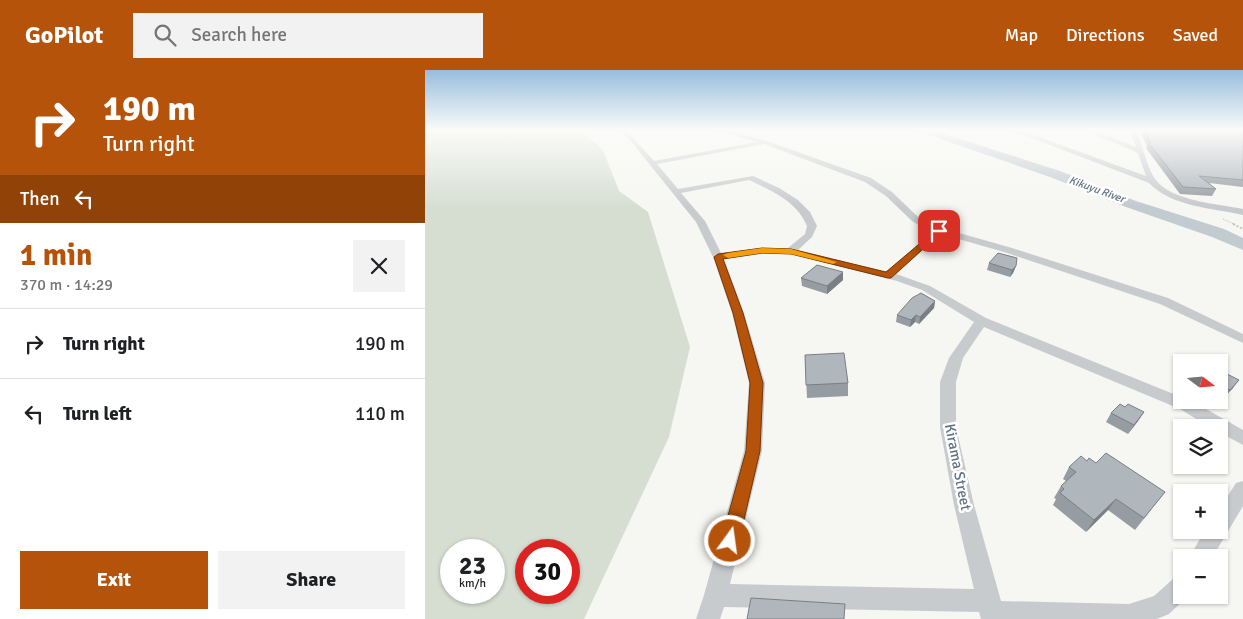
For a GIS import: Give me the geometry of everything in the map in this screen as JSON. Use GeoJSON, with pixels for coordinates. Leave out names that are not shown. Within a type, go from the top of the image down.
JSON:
{"type":"FeatureCollection","features":[{"type":"Feature","properties":{"kind":"street"},"geometry":{"type":"LineString","coordinates":[[646,156],[700,221],[718,257],[738,313],[757,383],[753,451],[716,595],[708,619]]}},
{"type":"Feature","properties":{"kind":"street"},"geometry":{"type":"LineString","coordinates":[[652,163],[692,156]]}},
{"type":"Feature","properties":{"kind":"street"},"geometry":{"type":"LineString","coordinates":[[802,156],[868,180],[889,194],[915,218],[928,227],[1008,250],[1164,301],[1243,339]]}},
{"type":"Feature","properties":{"kind":"street"},"geometry":{"type":"LineString","coordinates":[[1083,156],[1152,181]]}},
{"type":"Feature","properties":{"kind":"street"},"geometry":{"type":"LineString","coordinates":[[1142,156],[1152,181],[1159,189],[1169,194],[1243,212]]}},
{"type":"Feature","properties":{"kind":"street"},"geometry":{"type":"LineString","coordinates":[[676,192],[750,178],[767,186],[795,202],[807,214],[812,226],[809,235],[791,251]]}},
{"type":"Feature","properties":{"kind":"street"},"geometry":{"type":"LineString","coordinates":[[888,276],[939,231]]}},
{"type":"Feature","properties":{"kind":"street"},"geometry":{"type":"LineString","coordinates":[[718,257],[762,250],[791,251],[888,276],[926,288],[981,321],[1186,405],[1243,438]]}},
{"type":"Feature","properties":{"kind":"street","name":"Kirama Street"},"geometry":{"type":"LineString","coordinates":[[981,321],[956,358],[948,382],[948,427],[964,505],[991,611]]}},
{"type":"Feature","properties":{"kind":"street"},"geometry":{"type":"LineString","coordinates":[[1228,512],[1243,489]]}},
{"type":"Feature","properties":{"kind":"street"},"geometry":{"type":"LineString","coordinates":[[716,595],[991,611],[1129,616],[1161,606],[1173,595]]}},
{"type":"Feature","properties":{"kind":"shaded area"},"geometry":{"type":"Polygon","coordinates":[[[425,156],[605,156],[619,191],[648,212],[690,347],[669,437],[584,619],[425,619],[425,156]]]}},
{"type":"Feature","properties":{"kind":"building"},"geometry":{"type":"Polygon","coordinates":[[[1159,156],[1243,156],[1243,180],[1199,176],[1216,189],[1183,187],[1159,156]]]}},
{"type":"Feature","properties":{"kind":"building"},"geometry":{"type":"Polygon","coordinates":[[[998,253],[1017,258],[1016,266],[1012,270],[989,263],[998,253]]]}},
{"type":"Feature","properties":{"kind":"building"},"geometry":{"type":"Polygon","coordinates":[[[817,265],[843,272],[827,286],[801,278],[817,265]]]}},
{"type":"Feature","properties":{"kind":"building"},"geometry":{"type":"Polygon","coordinates":[[[921,293],[935,301],[920,317],[916,315],[911,320],[897,315],[912,298],[921,293]]]}},
{"type":"Feature","properties":{"kind":"building"},"geometry":{"type":"Polygon","coordinates":[[[844,353],[848,383],[806,385],[805,355],[844,353]]]}},
{"type":"Feature","properties":{"kind":"building"},"geometry":{"type":"Polygon","coordinates":[[[1228,374],[1239,380],[1230,390],[1228,389],[1228,374]]]}},
{"type":"Feature","properties":{"kind":"building"},"geometry":{"type":"Polygon","coordinates":[[[1120,404],[1125,407],[1128,404],[1144,412],[1134,425],[1111,413],[1120,404]]]}},
{"type":"Feature","properties":{"kind":"building"},"geometry":{"type":"Polygon","coordinates":[[[1106,453],[1165,492],[1144,518],[1116,499],[1094,520],[1060,493],[1064,489],[1061,486],[1076,472],[1069,467],[1081,456],[1087,461],[1089,458],[1096,463],[1106,453]]]}},
{"type":"Feature","properties":{"kind":"building"},"geometry":{"type":"Polygon","coordinates":[[[751,598],[845,604],[844,619],[747,619],[751,598]]]}},
{"type":"Feature","properties":{"kind":"waterway","name":"Kikuyu River"},"geometry":{"type":"LineString","coordinates":[[999,156],[1055,174],[1131,204],[1218,233],[1243,245]]}},
{"type":"Feature","properties":{"kind":"slow traffic"},"geometry":{"type":"LineString","coordinates":[[728,255],[762,250],[791,251],[833,262]]}},
{"type":"Feature","properties":{"kind":"route"},"geometry":{"type":"LineString","coordinates":[[730,541],[753,451],[757,383],[738,313],[718,257],[762,250],[791,251],[888,276],[939,231]]}}]}
